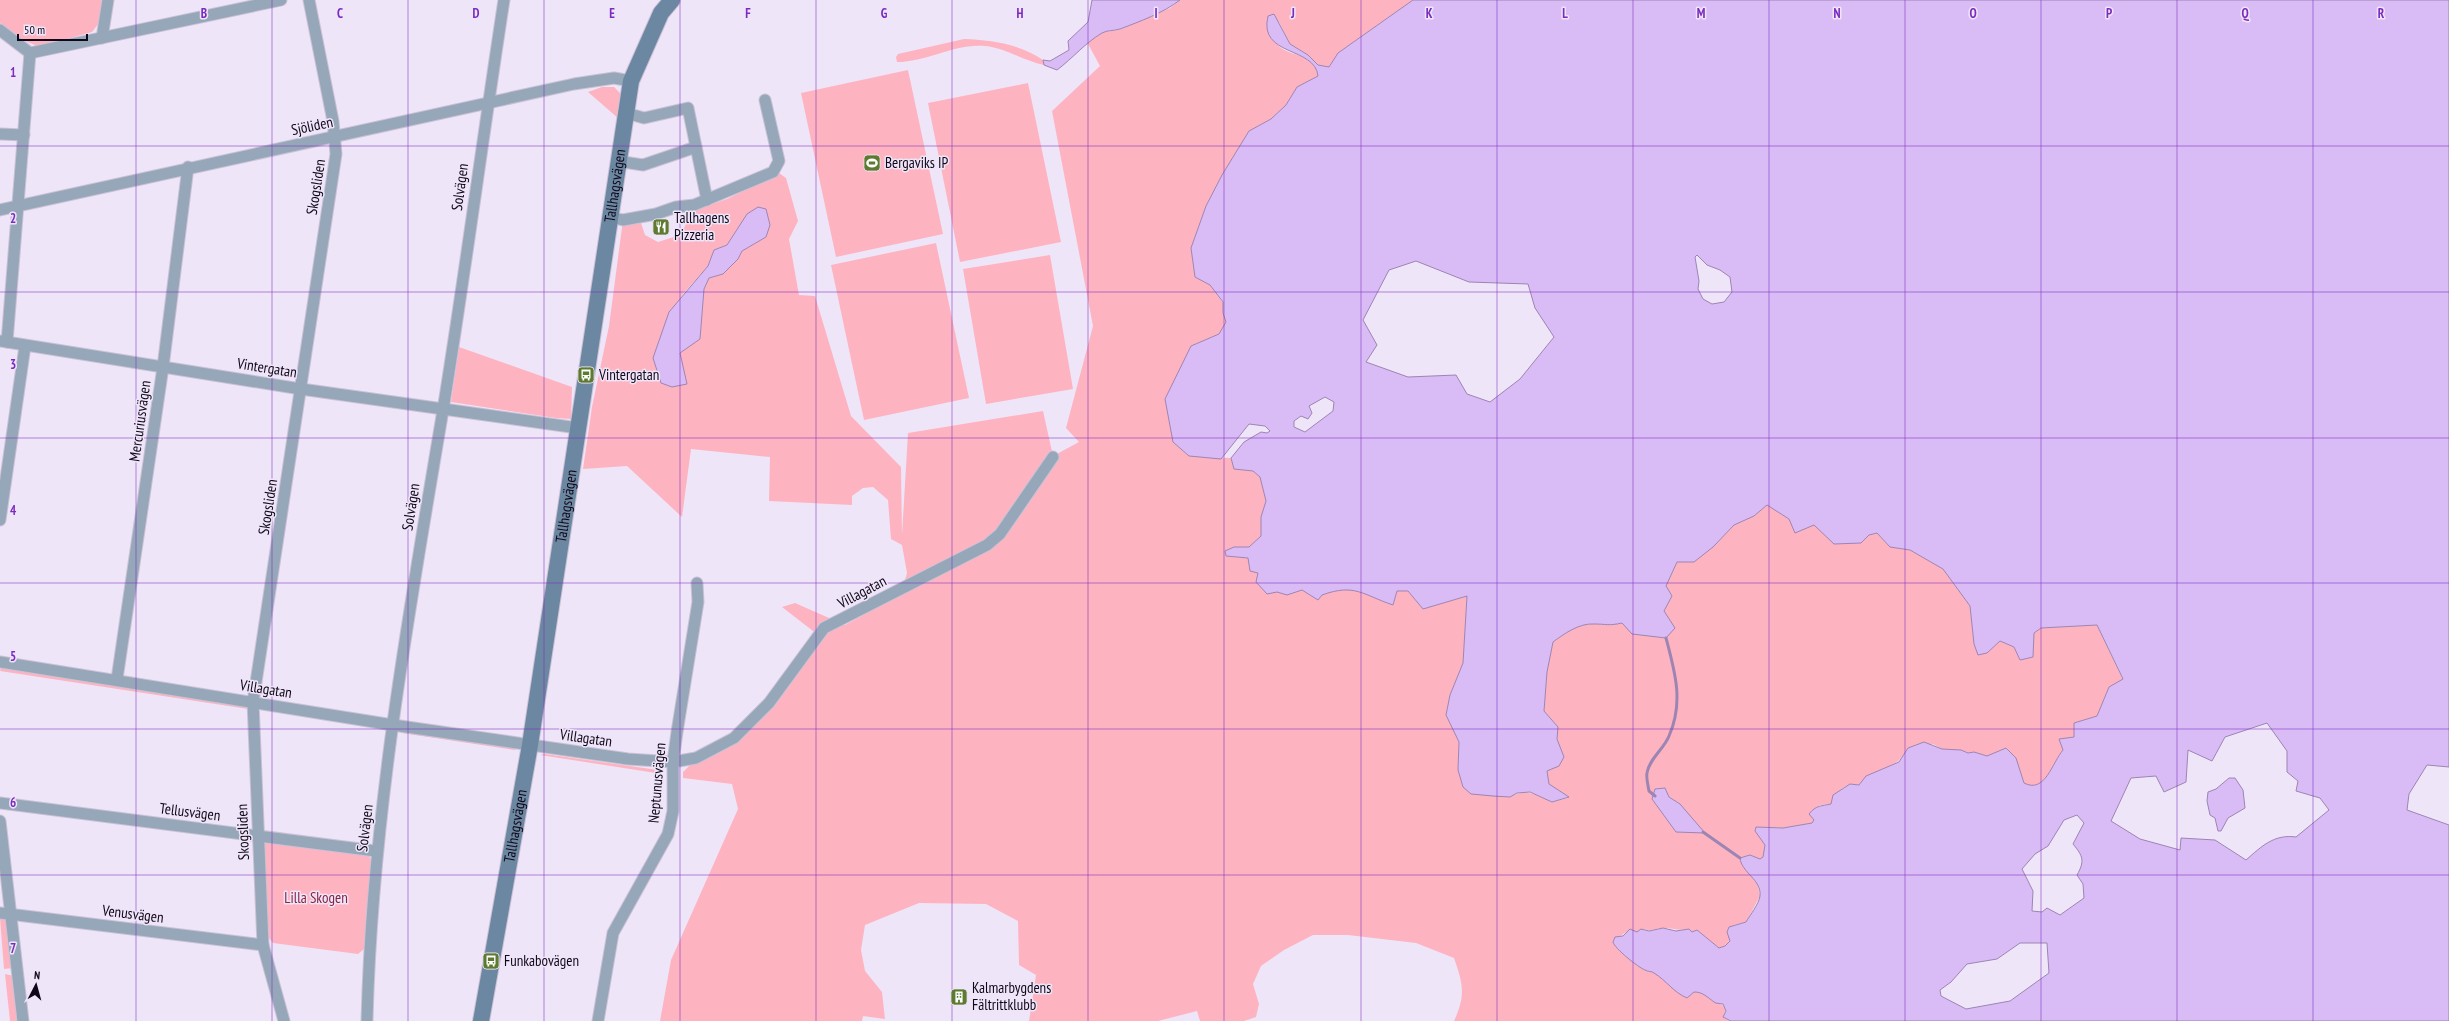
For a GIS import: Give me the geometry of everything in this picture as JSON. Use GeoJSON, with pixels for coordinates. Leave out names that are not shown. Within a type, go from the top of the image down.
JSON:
{"type":"FeatureCollection","features":[{"type":"Feature","properties":{"kind":"main road","name":"Tallhagsvägen"},"geometry":{"type":"LineString","coordinates":[[481,1021],[530,745],[610,217],[617,161],[631,81],[661,13],[672,0]]}},
{"type":"Feature","properties":{"kind":"street"},"geometry":{"type":"LineString","coordinates":[[102,38],[108,0]]}},
{"type":"Feature","properties":{"kind":"street"},"geometry":{"type":"LineString","coordinates":[[0,30],[30,53],[281,0]]}},
{"type":"Feature","properties":{"kind":"street","name":"Skogsliden"},"geometry":{"type":"LineString","coordinates":[[284,1021],[263,945],[253,702],[336,154],[336,137],[309,0]]}},
{"type":"Feature","properties":{"kind":"street","name":"Solvägen"},"geometry":{"type":"LineString","coordinates":[[367,1021],[369,957],[376,851],[393,724],[396,690],[443,408],[504,0]]}},
{"type":"Feature","properties":{"kind":"street"},"geometry":{"type":"LineString","coordinates":[[3,342],[18,206],[30,53]]}},
{"type":"Feature","properties":{"kind":"street","name":"Sjöliden"},"geometry":{"type":"LineString","coordinates":[[0,210],[188,167],[336,137],[599,79],[614,78],[631,81]]}},
{"type":"Feature","properties":{"kind":"street"},"geometry":{"type":"LineString","coordinates":[[610,217],[623,220],[676,207],[694,205],[773,172],[779,161],[765,100]]}},
{"type":"Feature","properties":{"kind":"street"},"geometry":{"type":"LineString","coordinates":[[626,113],[644,118],[688,108],[707,200]]}},
{"type":"Feature","properties":{"kind":"street"},"geometry":{"type":"LineString","coordinates":[[0,134],[24,135]]}},
{"type":"Feature","properties":{"kind":"street"},"geometry":{"type":"LineString","coordinates":[[617,161],[643,165],[696,147]]}},
{"type":"Feature","properties":{"kind":"street","name":"Mercuriusvägen"},"geometry":{"type":"LineString","coordinates":[[117,679],[163,367],[188,167]]}},
{"type":"Feature","properties":{"kind":"street","name":"Vintergatan"},"geometry":{"type":"LineString","coordinates":[[3,342],[301,389],[578,428]]}},
{"type":"Feature","properties":{"kind":"street"},"geometry":{"type":"LineString","coordinates":[[0,520],[25,346]]}},
{"type":"Feature","properties":{"kind":"street","name":"Villagatan"},"geometry":{"type":"LineString","coordinates":[[0,662],[117,679],[253,702],[530,745],[673,762],[696,758],[734,738],[769,703],[824,628],[987,545],[1000,534],[1053,456]]}},
{"type":"Feature","properties":{"kind":"street","name":"Neptunusvägen"},"geometry":{"type":"LineString","coordinates":[[598,1021],[614,933],[668,834],[673,810],[673,762],[698,602],[697,583]]}},
{"type":"Feature","properties":{"kind":"street","name":"Tellusvägen"},"geometry":{"type":"LineString","coordinates":[[0,803],[376,851]]}},
{"type":"Feature","properties":{"kind":"street"},"geometry":{"type":"LineString","coordinates":[[0,821],[5,914],[23,1021]]}},
{"type":"Feature","properties":{"kind":"street","name":"Venusvägen"},"geometry":{"type":"LineString","coordinates":[[5,914],[263,945]]}},
{"type":"Feature","properties":{"kind":"green space"},"geometry":{"type":"Polygon","coordinates":[[[0,0],[102,0],[99,23],[92,32],[39,47],[21,39],[0,23],[0,0]]]}},
{"type":"Feature","properties":{"kind":"green space"},"geometry":{"type":"Polygon","coordinates":[[[1180,0],[1413,0],[1338,53],[1329,67],[1318,65],[1308,55],[1290,44],[1279,22],[1267,19],[1274,41],[1284,50],[1308,60],[1313,64],[1318,76],[1297,87],[1286,105],[1271,119],[1249,131],[1222,175],[1206,206],[1191,248],[1195,277],[1210,285],[1223,303],[1223,313],[1226,322],[1219,334],[1191,346],[1182,368],[1173,442],[1189,456],[1231,458],[1235,469],[1253,471],[1260,477],[1266,501],[1261,517],[1261,536],[1249,547],[1234,547],[1227,556],[1249,558],[1255,569],[1274,590],[1280,593],[1288,594],[1302,590],[1318,600],[1322,595],[1343,590],[1351,590],[1358,591],[1393,605],[1397,591],[1408,591],[1423,609],[1467,596],[1463,663],[1450,695],[1446,715],[1459,742],[1458,770],[1510,797],[1516,794],[1526,793],[1536,795],[1552,802],[1568,798],[1549,784],[1547,770],[1563,757],[1557,739],[1558,727],[1544,711],[1547,672],[1553,642],[1577,627],[1588,624],[1611,625],[1622,623],[1653,636],[1666,638],[1664,611],[1672,596],[1666,586],[1677,562],[1713,547],[1734,525],[1754,516],[1767,505],[1789,519],[1869,535],[1877,533],[1890,547],[1910,550],[1943,569],[1970,606],[1974,644],[1987,653],[2000,641],[2014,647],[2020,660],[2033,657],[2034,633],[2041,628],[2097,625],[2123,680],[2109,687],[2097,716],[2074,723],[2074,737],[2060,754],[2051,771],[2042,783],[2031,787],[2025,784],[2017,772],[2007,748],[1987,756],[1974,752],[1968,753],[1961,750],[1942,749],[1933,744],[1903,755],[1894,764],[1869,775],[1859,785],[1854,784],[1842,788],[1836,795],[1832,804],[1820,805],[1811,812],[1814,820],[1812,823],[1783,828],[1765,827],[1757,831],[1765,845],[1763,857],[1760,859],[1750,855],[1740,858],[1758,886],[1760,896],[1746,922],[1734,925],[1730,940],[1723,947],[1719,948],[1697,930],[1692,932],[1689,929],[1644,929],[1637,932],[1628,931],[1619,937],[1621,951],[1644,969],[1653,972],[1691,995],[1694,992],[1698,992],[1717,1001],[1725,1009],[1724,1018],[1731,1021],[1454,1021],[1458,1012],[1462,990],[1454,958],[1416,943],[1348,935],[1313,935],[1284,950],[1261,966],[1253,984],[1259,1004],[1256,1017],[1244,1021],[1200,1021],[1197,1011],[1158,1021],[1029,1021],[1036,975],[1019,965],[1018,921],[986,904],[919,903],[865,925],[861,950],[865,971],[882,992],[885,1019],[863,1016],[862,1021],[660,1021],[671,960],[738,809],[732,784],[683,778],[683,772],[693,762],[736,742],[822,638],[782,607],[795,603],[845,625],[901,594],[907,573],[902,545],[891,539],[888,500],[873,487],[863,488],[852,496],[852,505],[769,501],[770,457],[691,449],[682,517],[627,466],[583,469],[592,407],[609,326],[623,220],[639,217],[645,235],[658,242],[680,235],[694,210],[727,199],[779,173],[786,178],[798,221],[789,239],[799,295],[815,296],[851,416],[901,467],[902,535],[908,433],[1043,411],[1053,456],[1079,442],[1066,428],[1093,326],[1052,111],[1100,66],[1087,42],[1103,32],[1118,30],[1170,8],[1180,0]],[[747,214],[727,245],[714,250],[708,266],[682,295],[654,358],[680,352],[700,339],[704,289],[709,278],[723,274],[738,259],[742,251],[766,237],[747,214]],[[1669,797],[1652,799],[1676,832],[1680,804],[1669,797]]]}},
{"type":"Feature","properties":{"kind":"green space"},"geometry":{"type":"Polygon","coordinates":[[[964,39],[984,40],[1025,50],[1043,60],[1044,65],[1029,61],[1000,49],[985,46],[963,47],[919,59],[897,62],[896,57],[898,54],[964,39]]]}},
{"type":"Feature","properties":{"kind":"green space","name":"Bergaviks IP"},"geometry":{"type":"Polygon","coordinates":[[[908,70],[943,234],[836,257],[801,93],[908,70]]]}},
{"type":"Feature","properties":{"kind":"green space"},"geometry":{"type":"Polygon","coordinates":[[[1028,83],[1061,242],[960,262],[928,103],[1028,83]]]}},
{"type":"Feature","properties":{"kind":"green space"},"geometry":{"type":"Polygon","coordinates":[[[602,87],[614,87],[621,94],[618,118],[588,92],[602,87]]]}},
{"type":"Feature","properties":{"kind":"green space"},"geometry":{"type":"Polygon","coordinates":[[[936,243],[969,398],[864,420],[831,265],[936,243]]]}},
{"type":"Feature","properties":{"kind":"green space"},"geometry":{"type":"Polygon","coordinates":[[[1050,255],[1073,389],[986,404],[963,269],[1050,255]]]}},
{"type":"Feature","properties":{"kind":"green space"},"geometry":{"type":"Polygon","coordinates":[[[459,347],[572,387],[571,419],[451,402],[459,347]]]}},
{"type":"Feature","properties":{"kind":"green space"},"geometry":{"type":"Polygon","coordinates":[[[1,667],[245,704],[248,709],[0,671],[1,667]]]}},
{"type":"Feature","properties":{"kind":"green space"},"geometry":{"type":"Polygon","coordinates":[[[401,731],[516,747],[515,750],[402,733],[401,731]]]}},
{"type":"Feature","properties":{"kind":"green space"},"geometry":{"type":"Polygon","coordinates":[[[545,754],[658,770],[656,773],[540,755],[545,754]]]}},
{"type":"Feature","properties":{"kind":"green space","name":"Lilla Skogen"},"geometry":{"type":"Polygon","coordinates":[[[267,841],[367,854],[371,859],[364,949],[358,954],[273,943],[269,938],[261,850],[267,841]]]}},
{"type":"Feature","properties":{"kind":"green space"},"geometry":{"type":"Polygon","coordinates":[[[0,918],[8,919],[13,968],[4,969],[0,918]]]}},
{"type":"Feature","properties":{"kind":"green space"},"geometry":{"type":"Polygon","coordinates":[[[5,974],[14,976],[19,1021],[10,1021],[5,974]]]}},
{"type":"Feature","properties":{"kind":"shaded area"},"geometry":{"type":"Polygon","coordinates":[[[1092,0],[1180,0],[1144,20],[1120,29],[1102,33],[1090,41],[1057,70],[1044,65],[1043,60],[1050,61],[1069,50],[1068,41],[1088,22],[1092,0]]]}},
{"type":"Feature","properties":{"kind":"shaded area"},"geometry":{"type":"Polygon","coordinates":[[[1413,0],[2449,0],[2449,767],[2427,765],[2409,794],[2407,810],[2449,825],[2449,1021],[1731,1021],[1723,1017],[1726,1011],[1723,1004],[1715,1003],[1705,995],[1697,992],[1694,992],[1687,998],[1682,996],[1653,972],[1646,971],[1627,958],[1614,945],[1613,942],[1615,937],[1623,936],[1630,929],[1637,932],[1641,929],[1649,931],[1663,928],[1676,931],[1689,929],[1692,932],[1697,930],[1719,948],[1725,946],[1730,941],[1727,932],[1729,927],[1746,922],[1756,906],[1760,896],[1758,885],[1744,868],[1740,858],[1750,855],[1760,859],[1763,857],[1765,845],[1755,831],[1756,827],[1783,828],[1812,823],[1814,820],[1809,814],[1817,807],[1831,804],[1833,795],[1850,784],[1859,785],[1866,776],[1899,762],[1908,748],[1924,742],[1942,749],[1961,750],[1968,753],[1974,752],[1987,756],[2006,748],[2016,758],[2024,783],[2031,785],[2037,784],[2043,781],[2047,776],[2063,750],[2059,739],[2074,737],[2074,723],[2097,716],[2109,687],[2123,679],[2097,625],[2041,628],[2034,633],[2033,657],[2020,660],[2014,647],[2000,641],[1987,653],[1978,655],[1974,644],[1970,606],[1943,569],[1910,550],[1890,547],[1877,533],[1869,535],[1861,543],[1834,544],[1814,525],[1795,533],[1789,519],[1767,505],[1754,516],[1734,525],[1713,547],[1694,562],[1677,562],[1666,586],[1672,596],[1664,611],[1675,628],[1666,638],[1632,634],[1622,623],[1611,625],[1588,624],[1577,627],[1553,642],[1547,672],[1544,711],[1558,727],[1557,739],[1564,757],[1559,766],[1547,771],[1549,784],[1569,797],[1552,802],[1530,792],[1517,793],[1510,797],[1471,794],[1463,787],[1458,770],[1459,742],[1446,715],[1450,695],[1463,663],[1467,596],[1423,609],[1408,591],[1397,591],[1393,605],[1366,594],[1351,590],[1343,590],[1322,595],[1318,600],[1302,590],[1287,595],[1277,592],[1267,594],[1256,582],[1258,573],[1250,571],[1248,558],[1226,556],[1225,551],[1234,547],[1249,547],[1261,536],[1261,517],[1266,501],[1260,477],[1253,471],[1234,469],[1231,458],[1244,442],[1261,432],[1267,433],[1270,431],[1265,426],[1249,424],[1221,459],[1189,456],[1173,442],[1165,399],[1191,346],[1219,334],[1226,322],[1223,313],[1223,302],[1210,285],[1195,277],[1191,248],[1206,206],[1222,175],[1249,131],[1271,119],[1286,105],[1297,87],[1318,76],[1315,66],[1308,60],[1279,45],[1271,38],[1267,29],[1268,16],[1274,14],[1290,44],[1308,55],[1318,65],[1329,67],[1338,53],[1413,0]],[[1697,255],[1695,257],[1699,281],[1698,289],[1703,299],[1712,304],[1724,302],[1732,292],[1730,277],[1720,270],[1707,265],[1697,255]],[[1416,261],[1389,270],[1363,320],[1377,345],[1366,362],[1408,377],[1456,375],[1467,394],[1490,402],[1520,379],[1554,337],[1535,308],[1528,284],[1469,282],[1416,261]],[[1325,397],[1309,406],[1312,413],[1308,419],[1301,416],[1294,421],[1294,427],[1305,432],[1333,411],[1334,402],[1325,397]],[[2267,723],[2225,737],[2212,761],[2188,750],[2186,782],[2164,792],[2156,776],[2131,778],[2111,821],[2140,839],[2180,850],[2181,838],[2215,840],[2246,860],[2263,846],[2275,839],[2281,837],[2296,837],[2329,810],[2320,798],[2296,791],[2298,781],[2287,772],[2287,751],[2267,723]],[[2077,815],[2064,820],[2048,846],[2035,854],[2022,869],[2033,891],[2032,911],[2042,912],[2047,908],[2060,915],[2084,898],[2083,884],[2077,875],[2082,859],[2081,855],[2073,844],[2084,823],[2077,815]],[[2020,943],[1997,959],[1967,964],[1951,982],[1940,990],[1941,996],[1966,1009],[2010,1001],[2049,973],[2047,943],[2020,943]]]}},
{"type":"Feature","properties":{"kind":"shaded area"},"geometry":{"type":"Polygon","coordinates":[[[758,207],[766,209],[770,225],[766,237],[742,251],[738,259],[723,274],[709,278],[704,289],[700,339],[680,353],[687,384],[672,387],[661,383],[653,358],[669,312],[708,266],[714,250],[727,245],[747,214],[758,207]]]}},
{"type":"Feature","properties":{"kind":"shaded area"},"geometry":{"type":"Polygon","coordinates":[[[2229,778],[2235,778],[2243,790],[2245,808],[2228,818],[2221,831],[2218,831],[2215,818],[2210,815],[2207,801],[2208,792],[2216,789],[2229,778]]]}},
{"type":"Feature","properties":{"kind":"shaded area"},"geometry":{"type":"Polygon","coordinates":[[[1665,788],[1669,797],[1680,804],[1705,833],[1676,832],[1652,799],[1655,789],[1665,788]]]}},
{"type":"Feature","properties":{"kind":"waterway"},"geometry":{"type":"LineString","coordinates":[[1655,796],[1649,791],[1647,779],[1648,768],[1667,741],[1674,723],[1677,699],[1675,675],[1666,638]]}},
{"type":"Feature","properties":{"kind":"waterway"},"geometry":{"type":"LineString","coordinates":[[1703,832],[1740,858]]}},
{"type":"Feature","properties":{"kind":"place","name":"Bergaviks IP"},"geometry":{"type":"Point","coordinates":[872,163]}},
{"type":"Feature","properties":{"kind":"place","name":"Tallhagens Pizzeria"},"geometry":{"type":"Point","coordinates":[661,227]}},
{"type":"Feature","properties":{"kind":"place","name":"Vintergatan"},"geometry":{"type":"Point","coordinates":[586,375]}},
{"type":"Feature","properties":{"kind":"place","name":"Funkabovägen"},"geometry":{"type":"Point","coordinates":[491,961]}},
{"type":"Feature","properties":{"kind":"place","name":"Kalmarbygdens Fältrittklubb"},"geometry":{"type":"Point","coordinates":[959,997]}}]}
